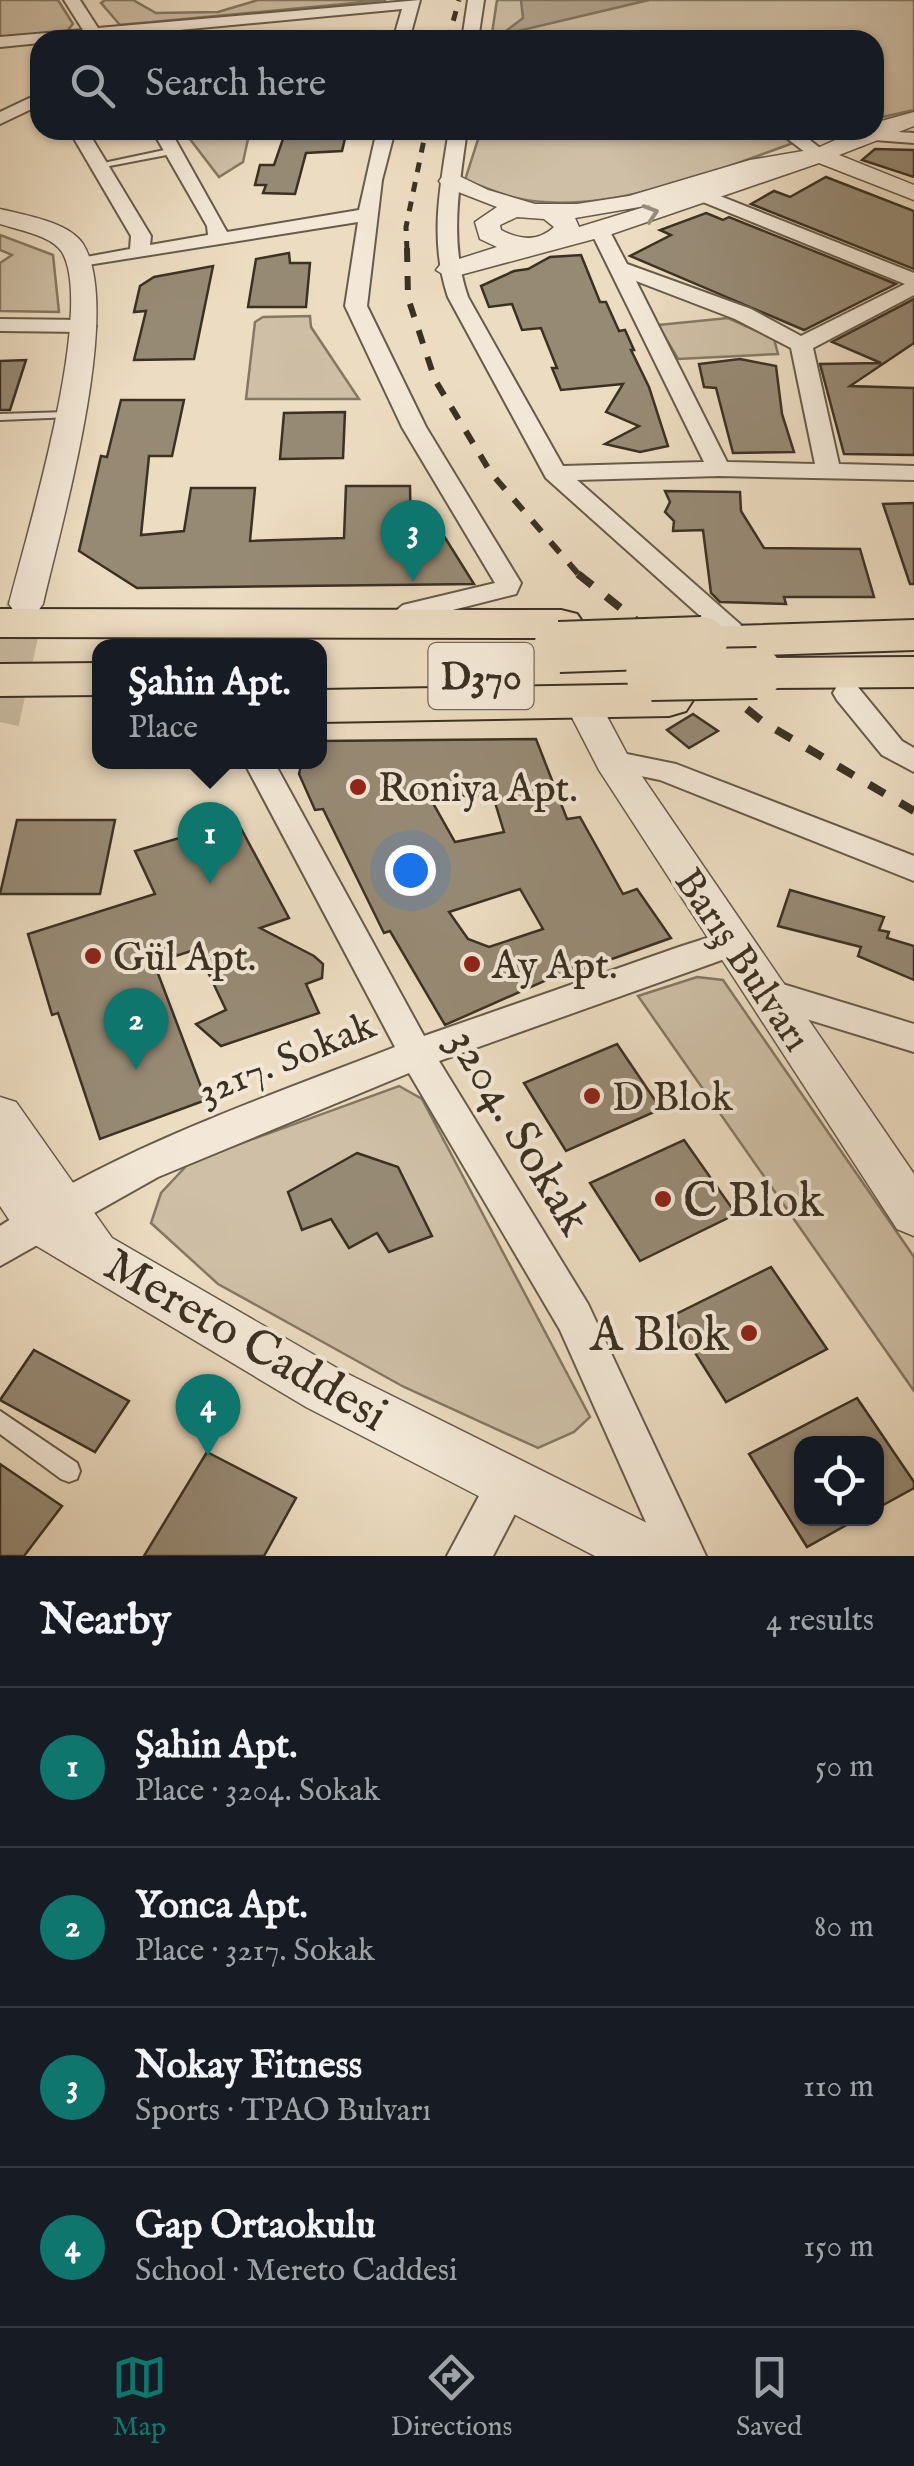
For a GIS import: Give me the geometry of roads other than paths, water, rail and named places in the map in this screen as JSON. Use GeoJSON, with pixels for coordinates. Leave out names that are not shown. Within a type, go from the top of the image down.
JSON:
{"type":"FeatureCollection","features":[{"type":"Feature","properties":{"kind":"highway"},"geometry":{"type":"LineString","coordinates":[[11,611],[395,623],[560,635],[742,652],[847,693],[914,684]]}},
{"type":"Feature","properties":{"kind":"highway","name":"D370"},"geometry":{"type":"LineString","coordinates":[[327,647],[560,635],[742,652],[907,648]]}},
{"type":"Feature","properties":{"kind":"highway"},"geometry":{"type":"LineString","coordinates":[[0,649],[92,647]]}},
{"type":"Feature","properties":{"kind":"highway"},"geometry":{"type":"LineString","coordinates":[[327,706],[581,700],[655,687],[742,652]]}},
{"type":"Feature","properties":{"kind":"highway","name":"D370"},"geometry":{"type":"LineString","coordinates":[[327,677],[655,687]]}},
{"type":"Feature","properties":{"kind":"highway"},"geometry":{"type":"LineString","coordinates":[[0,680],[92,679]]}},
{"type":"Feature","properties":{"kind":"highway"},"geometry":{"type":"LineString","coordinates":[[0,706],[92,706]]}},
{"type":"Feature","properties":{"kind":"street"},"geometry":{"type":"LineString","coordinates":[[72,0],[92,30]]}},
{"type":"Feature","properties":{"kind":"street"},"geometry":{"type":"LineString","coordinates":[[472,30],[476,0]]}},
{"type":"Feature","properties":{"kind":"street"},"geometry":{"type":"LineString","coordinates":[[152,30],[412,2],[404,30]]}},
{"type":"Feature","properties":{"kind":"street"},"geometry":{"type":"LineString","coordinates":[[0,42],[30,40]]}},
{"type":"Feature","properties":{"kind":"street"},"geometry":{"type":"LineString","coordinates":[[0,120],[30,104]]}},
{"type":"Feature","properties":{"kind":"street"},"geometry":{"type":"LineString","coordinates":[[884,130],[914,119]]}},
{"type":"Feature","properties":{"kind":"street"},"geometry":{"type":"LineString","coordinates":[[884,137],[914,138]]}},
{"type":"Feature","properties":{"kind":"street"},"geometry":{"type":"LineString","coordinates":[[84,140],[141,236],[140,250]]}},
{"type":"Feature","properties":{"kind":"street"},"geometry":{"type":"LineString","coordinates":[[167,140],[218,226],[218,238]]}},
{"type":"Feature","properties":{"kind":"street"},"geometry":{"type":"LineString","coordinates":[[384,140],[368,214],[356,306],[414,427],[508,582],[497,593],[412,611],[395,623]]}},
{"type":"Feature","properties":{"kind":"street"},"geometry":{"type":"LineString","coordinates":[[457,140],[446,227],[448,270],[458,297],[555,473],[742,652]]}},
{"type":"Feature","properties":{"kind":"street"},"geometry":{"type":"LineString","coordinates":[[799,140],[820,155],[914,194]]}},
{"type":"Feature","properties":{"kind":"street"},"geometry":{"type":"LineString","coordinates":[[448,270],[504,250],[600,230],[857,140]]}},
{"type":"Feature","properties":{"kind":"street"},"geometry":{"type":"LineString","coordinates":[[451,181],[480,195],[538,210],[565,222],[567,228],[546,242],[497,239],[486,228],[492,216],[538,210],[614,208],[762,164],[820,155]]}},
{"type":"Feature","properties":{"kind":"street"},"geometry":{"type":"LineString","coordinates":[[705,196],[914,283]]}},
{"type":"Feature","properties":{"kind":"street"},"geometry":{"type":"LineString","coordinates":[[82,263],[140,250],[368,214]]}},
{"type":"Feature","properties":{"kind":"street"},"geometry":{"type":"LineString","coordinates":[[0,216],[71,245],[82,263],[85,326],[11,611]]}},
{"type":"Feature","properties":{"kind":"street"},"geometry":{"type":"LineString","coordinates":[[600,230],[719,469]]}},
{"type":"Feature","properties":{"kind":"street"},"geometry":{"type":"LineString","coordinates":[[616,267],[742,314],[801,345],[829,473]]}},
{"type":"Feature","properties":{"kind":"street"},"geometry":{"type":"LineString","coordinates":[[801,345],[914,283]]}},
{"type":"Feature","properties":{"kind":"street"},"geometry":{"type":"LineString","coordinates":[[0,325],[85,326]]}},
{"type":"Feature","properties":{"kind":"street"},"geometry":{"type":"LineString","coordinates":[[555,473],[719,469],[914,474]]}},
{"type":"Feature","properties":{"kind":"street"},"geometry":{"type":"LineString","coordinates":[[847,693],[892,748],[914,762]]}},
{"type":"Feature","properties":{"kind":"street","name":"Barış Bulvarı"},"geometry":{"type":"LineString","coordinates":[[581,700],[612,761],[914,1214]]}},
{"type":"Feature","properties":{"kind":"street"},"geometry":{"type":"LineString","coordinates":[[612,761],[666,772],[914,870]]}},
{"type":"Feature","properties":{"kind":"street","name":"3204. Sokak"},"geometry":{"type":"LineString","coordinates":[[263,769],[416,1052],[574,1316],[684,1556]]}},
{"type":"Feature","properties":{"kind":"street","name":"3217. Sokak"},"geometry":{"type":"LineString","coordinates":[[32,1225],[130,1169],[416,1052],[581,990],[735,942]]}},
{"type":"Feature","properties":{"kind":"street"},"geometry":{"type":"LineString","coordinates":[[766,993],[914,1038]]}},
{"type":"Feature","properties":{"kind":"street"},"geometry":{"type":"LineString","coordinates":[[0,1116],[32,1225]]}},
{"type":"Feature","properties":{"kind":"street"},"geometry":{"type":"LineString","coordinates":[[0,1166],[32,1225]]}},
{"type":"Feature","properties":{"kind":"street","name":"Mereto Caddesi"},"geometry":{"type":"LineString","coordinates":[[32,1225],[95,1254],[324,1389],[652,1556]]}},
{"type":"Feature","properties":{"kind":"street"},"geometry":{"type":"LineString","coordinates":[[469,1556],[510,1481]]}},
{"type":"Feature","properties":{"kind":"lane"},"geometry":{"type":"LineString","coordinates":[[99,165],[174,152]]}},
{"type":"Feature","properties":{"kind":"lane"},"geometry":{"type":"LineString","coordinates":[[0,417],[62,415]]}},
{"type":"Feature","properties":{"kind":"lane"},"geometry":{"type":"LineString","coordinates":[[0,1421],[69,1471]]}},
{"type":"Feature","properties":{"kind":"tunnel"},"geometry":{"type":"LineString","coordinates":[[0,722],[26,604]]}},
{"type":"Feature","properties":{"kind":"railway"},"geometry":{"type":"LineString","coordinates":[[451,30],[459,0]]}},
{"type":"Feature","properties":{"kind":"railway"},"geometry":{"type":"LineString","coordinates":[[407,251],[406,227],[424,140]]}},
{"type":"Feature","properties":{"kind":"railway"},"geometry":{"type":"LineString","coordinates":[[407,248],[408,298],[435,380],[491,473],[579,575]]}},
{"type":"Feature","properties":{"kind":"railway"},"geometry":{"type":"LineString","coordinates":[[579,575],[763,722],[914,811]]}},
{"type":"Feature","properties":{"kind":"place","name":"Nokay Fitness"},"geometry":{"type":"Point","coordinates":[413,582]}},
{"type":"Feature","properties":{"kind":"place","name":"Roniya Apt."},"geometry":{"type":"Point","coordinates":[358,787]}},
{"type":"Feature","properties":{"kind":"place","name":"Şahin Apt."},"geometry":{"type":"Point","coordinates":[210,884]}},
{"type":"Feature","properties":{"kind":"place","name":"Gül Apt."},"geometry":{"type":"Point","coordinates":[93,956]}},
{"type":"Feature","properties":{"kind":"place","name":"Ay Apt."},"geometry":{"type":"Point","coordinates":[472,964]}},
{"type":"Feature","properties":{"kind":"place","name":"Yonca Apt."},"geometry":{"type":"Point","coordinates":[136,1070]}},
{"type":"Feature","properties":{"kind":"place","name":"D Blok"},"geometry":{"type":"Point","coordinates":[592,1096]}},
{"type":"Feature","properties":{"kind":"place","name":"C Blok"},"geometry":{"type":"Point","coordinates":[663,1199]}},
{"type":"Feature","properties":{"kind":"place","name":"A Blok"},"geometry":{"type":"Point","coordinates":[749,1333]}},
{"type":"Feature","properties":{"kind":"place","name":"Gap Ortaokulu"},"geometry":{"type":"Point","coordinates":[208,1456]}}]}
